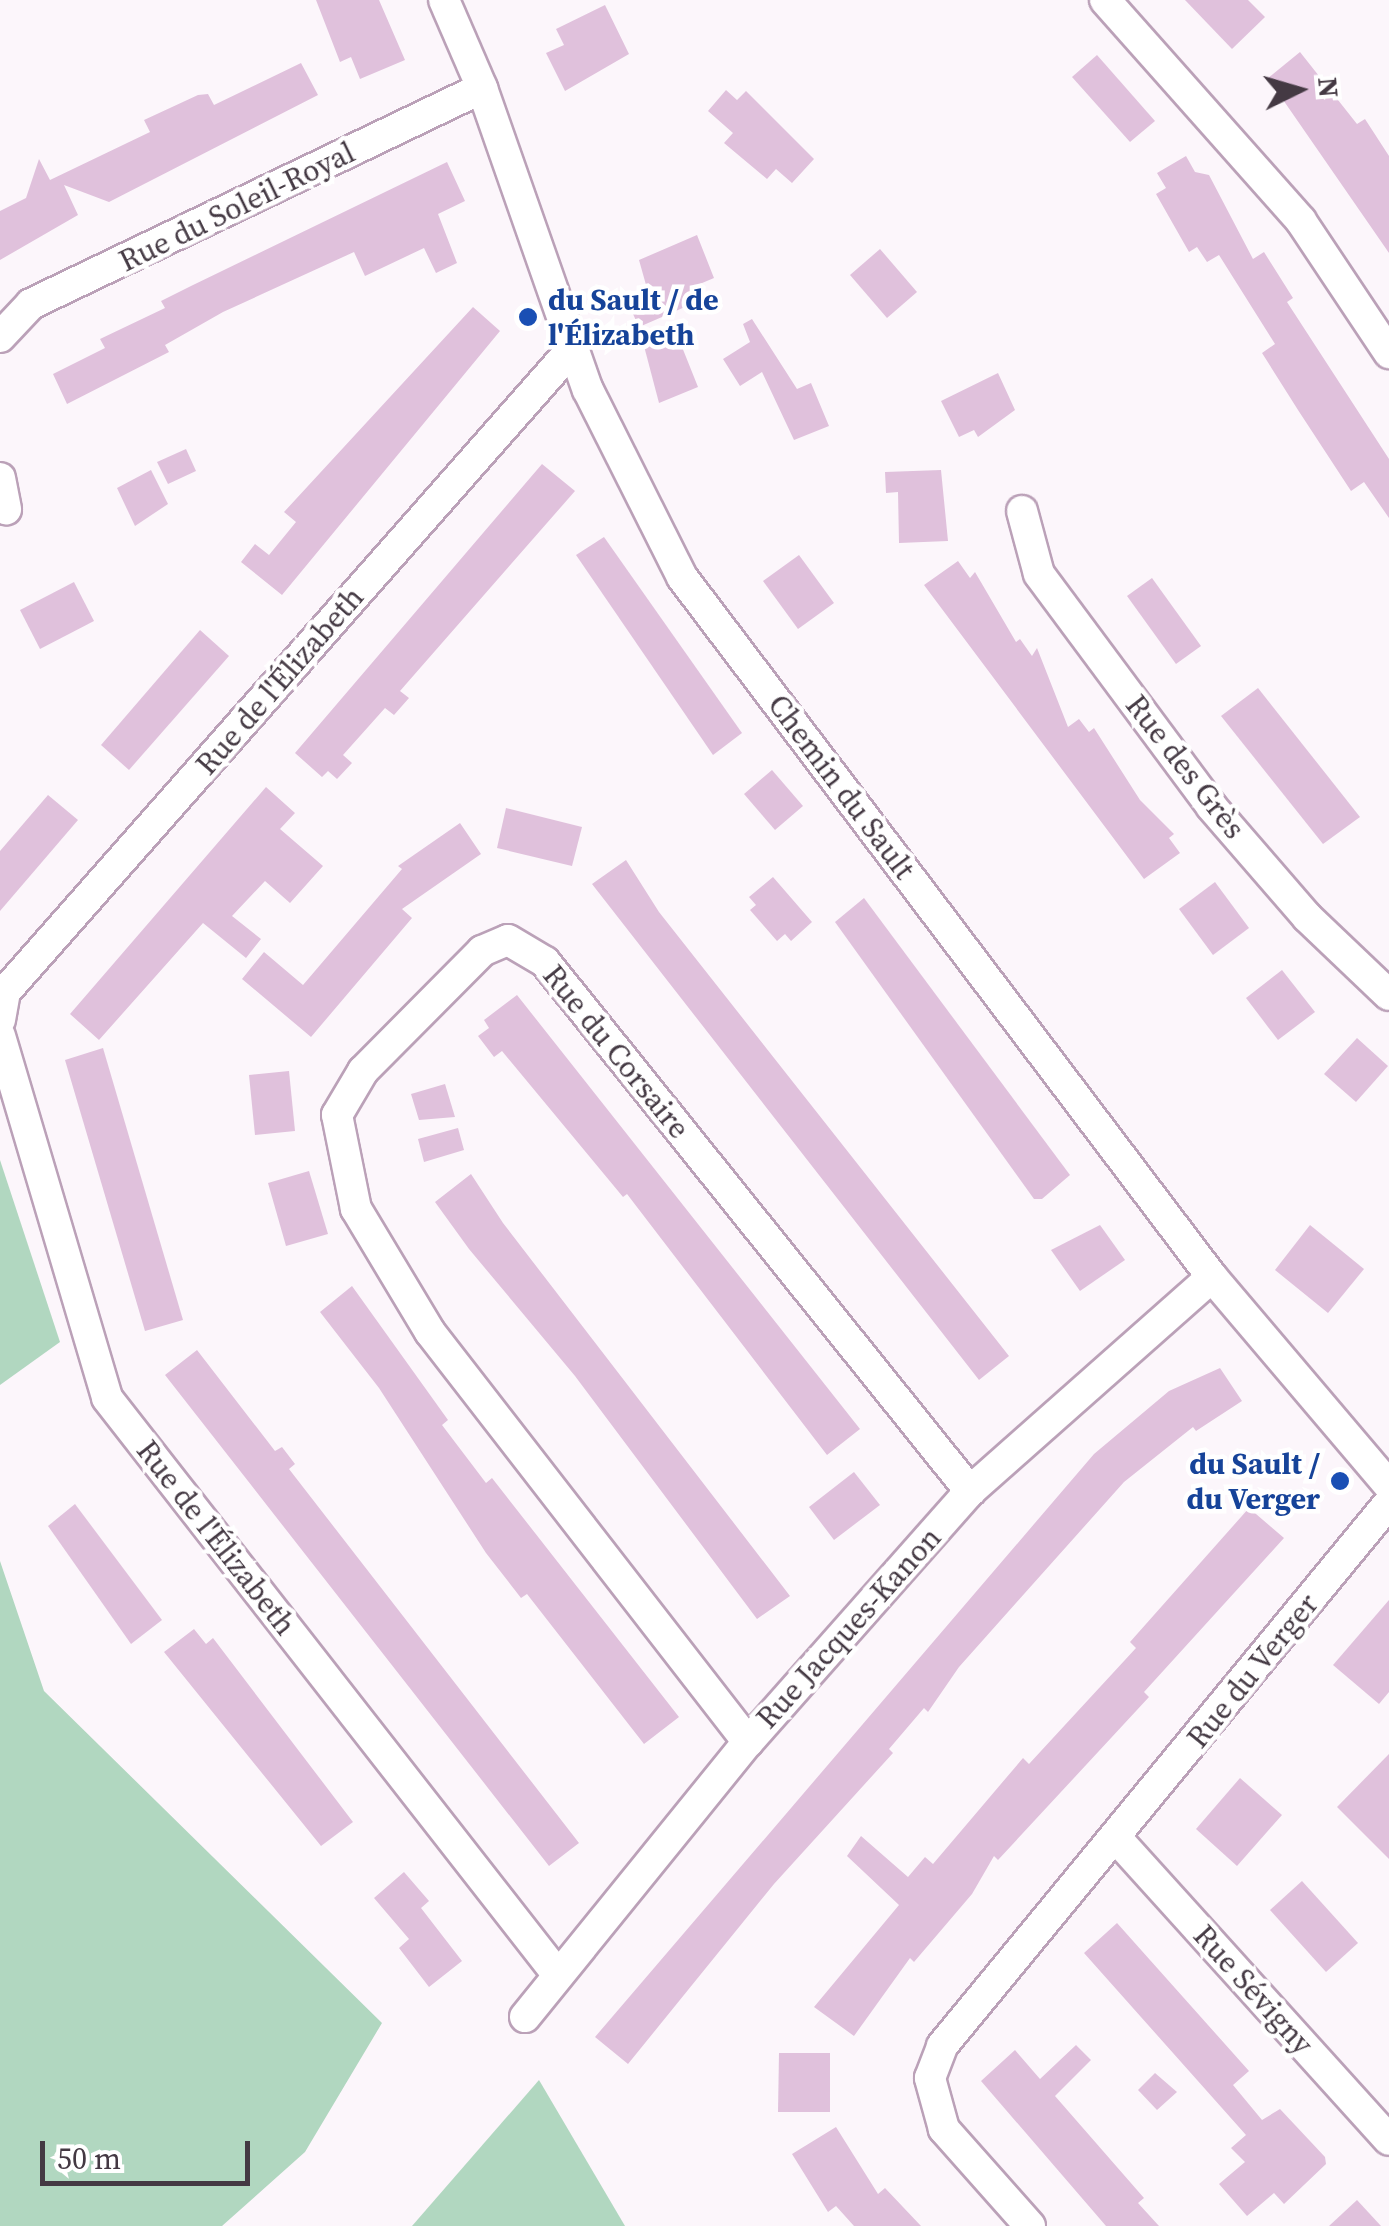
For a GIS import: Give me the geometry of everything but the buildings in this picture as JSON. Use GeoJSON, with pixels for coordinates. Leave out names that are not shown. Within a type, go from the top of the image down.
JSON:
{"type":"FeatureCollection","features":[{"type":"Feature","properties":{"kind":"street","name":"Chemin du Sault"},"geometry":{"type":"LineString","coordinates":[[444,0],[482,88],[573,348],[682,577],[1212,1277],[1389,1486]]}},
{"type":"Feature","properties":{"kind":"street"},"geometry":{"type":"LineString","coordinates":[[1105,0],[1301,220],[1389,353]]}},
{"type":"Feature","properties":{"kind":"street","name":"Rue du Soleil-Royal"},"geometry":{"type":"LineString","coordinates":[[0,337],[30,304],[482,88]]}},
{"type":"Feature","properties":{"kind":"street","name":"Rue de l'Élizabeth"},"geometry":{"type":"LineString","coordinates":[[0,1020],[6,992],[573,348]]}},
{"type":"Feature","properties":{"kind":"street"},"geometry":{"type":"LineString","coordinates":[[0,478],[6,509]]}},
{"type":"Feature","properties":{"kind":"street","name":"Rue des Grès"},"geometry":{"type":"LineString","coordinates":[[1022,511],[1039,574],[1211,806],[1307,917],[1389,994]]}},
{"type":"Feature","properties":{"kind":"street","name":"Rue du Corsaire"},"geometry":{"type":"LineString","coordinates":[[748,1742],[430,1332],[356,1210],[337,1115],[363,1072],[482,951],[508,940],[546,962],[970,1490]]}},
{"type":"Feature","properties":{"kind":"street","name":"Rue de l'Élizabeth"},"geometry":{"type":"LineString","coordinates":[[0,1036],[107,1398],[558,1974]]}},
{"type":"Feature","properties":{"kind":"street","name":"Rue Jacques-Kanon"},"geometry":{"type":"LineString","coordinates":[[525,2016],[748,1742],[970,1490],[1212,1277]]}},
{"type":"Feature","properties":{"kind":"street","name":"Rue du Verger"},"geometry":{"type":"LineString","coordinates":[[1030,2226],[944,2128],[930,2078],[942,2046],[1118,1840],[1389,1503]]}},
{"type":"Feature","properties":{"kind":"street","name":"Rue Sévigny"},"geometry":{"type":"LineString","coordinates":[[1118,1840],[1389,2140]]}},
{"type":"Feature","properties":{"kind":"green space"},"geometry":{"type":"Polygon","coordinates":[[[0,1160],[60,1342],[0,1385],[0,1160]]]}},
{"type":"Feature","properties":{"kind":"green space"},"geometry":{"type":"Polygon","coordinates":[[[0,1561],[44,1691],[382,2023],[305,2152],[222,2226],[0,2226],[0,1561]]]}},
{"type":"Feature","properties":{"kind":"green space"},"geometry":{"type":"Polygon","coordinates":[[[539,2080],[625,2226],[412,2226],[539,2080]]]}},
{"type":"Feature","properties":{"kind":"place","name":"du Sault / de l'Élizabeth"},"geometry":{"type":"Point","coordinates":[528,317]}},
{"type":"Feature","properties":{"kind":"place","name":"du Sault / du Verger"},"geometry":{"type":"Point","coordinates":[1340,1481]}}]}
